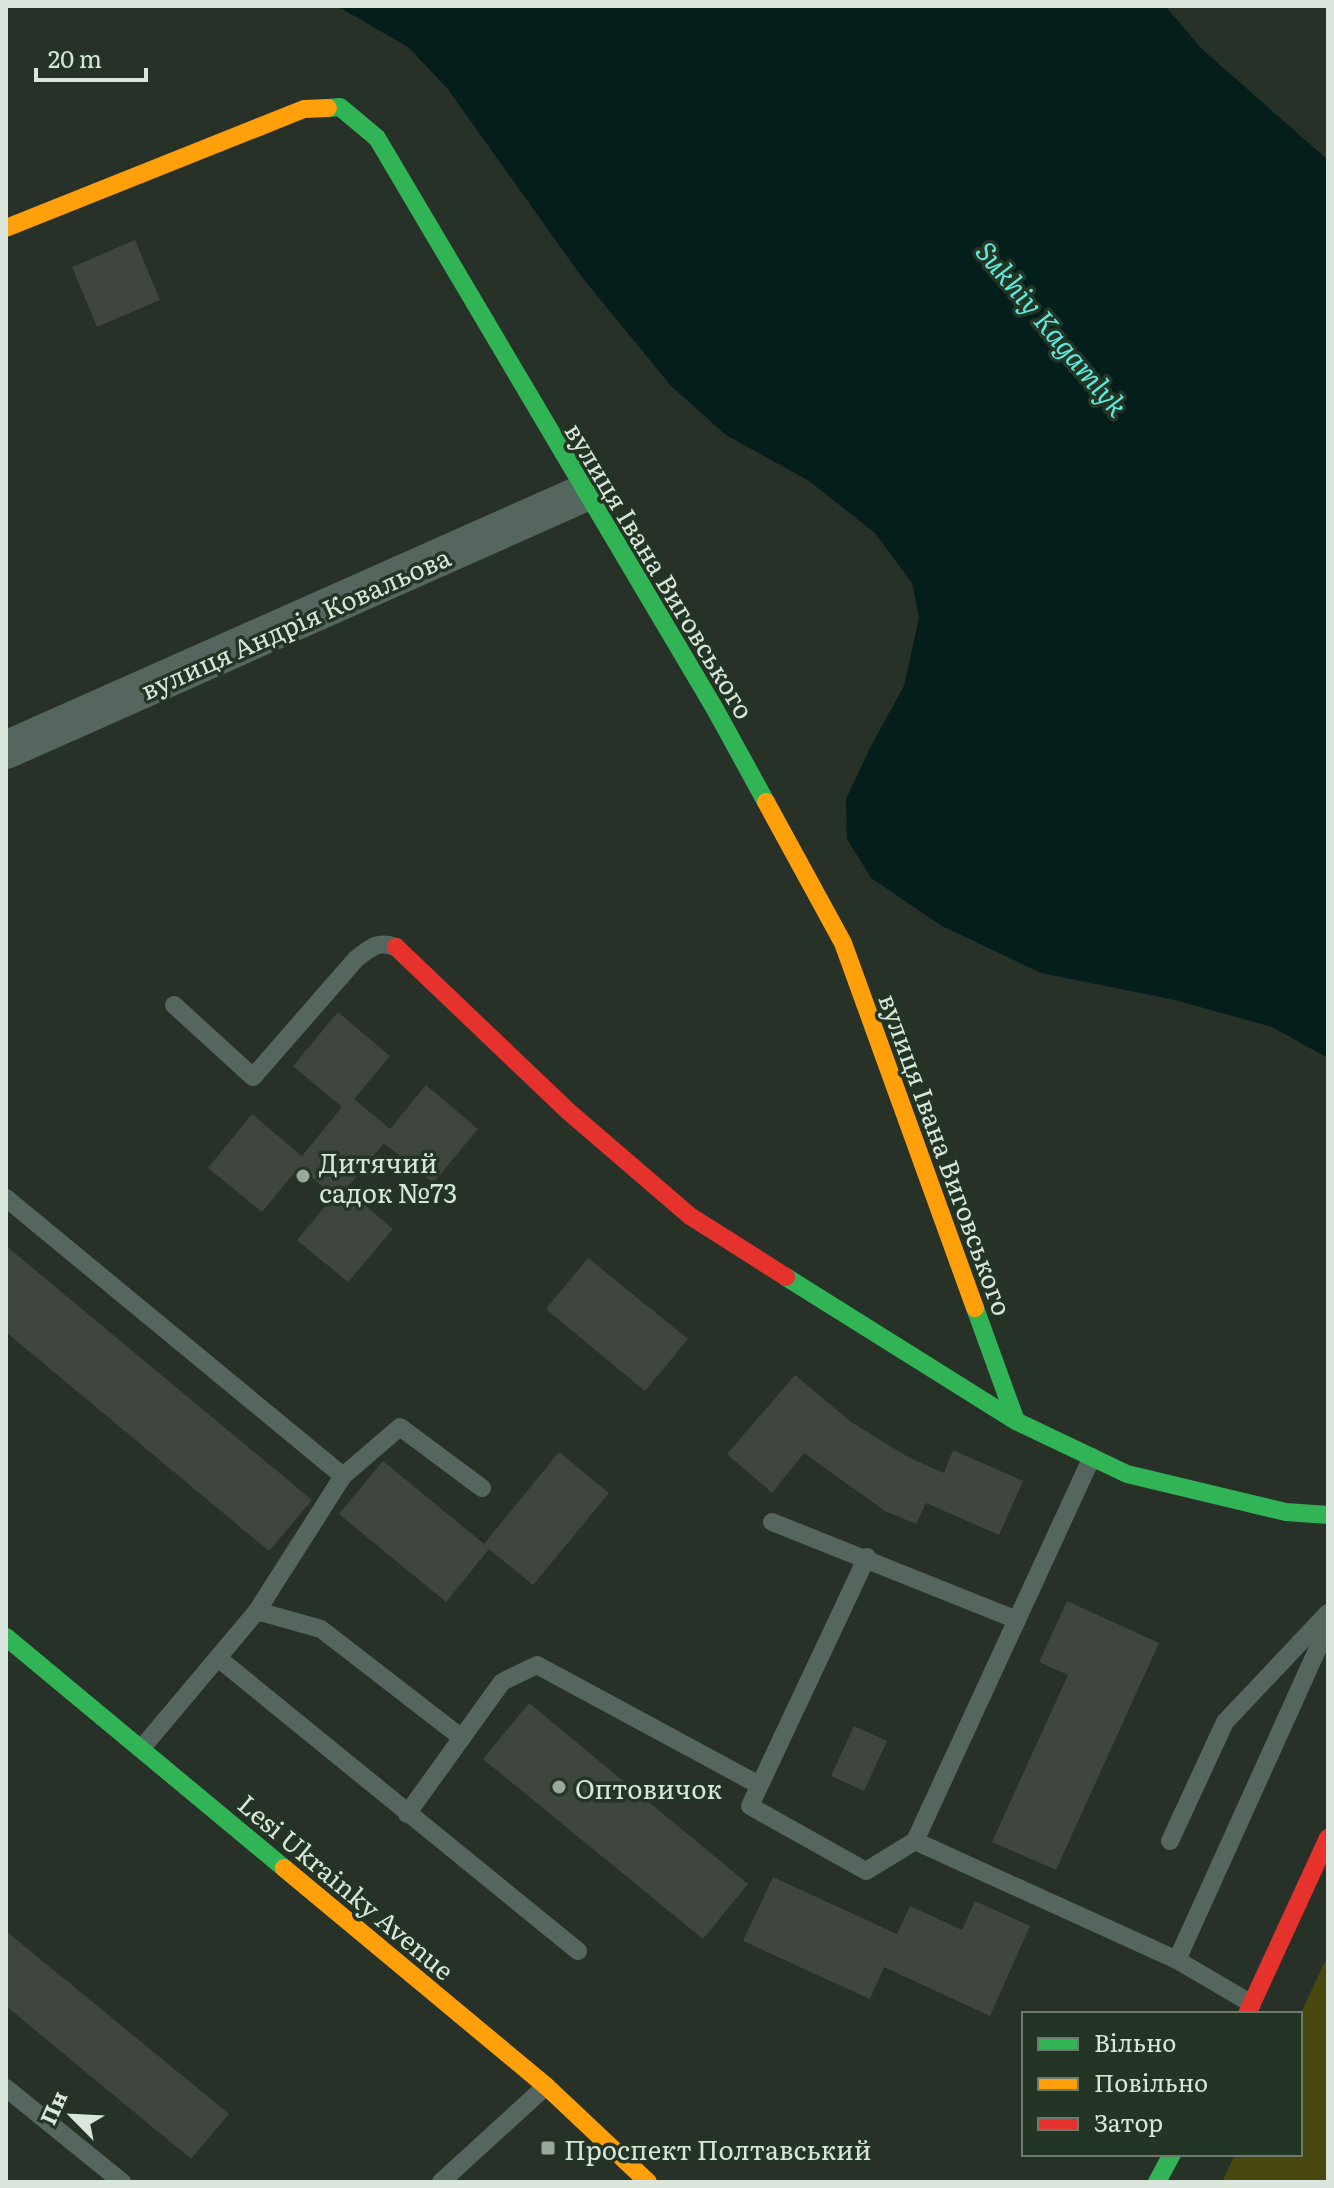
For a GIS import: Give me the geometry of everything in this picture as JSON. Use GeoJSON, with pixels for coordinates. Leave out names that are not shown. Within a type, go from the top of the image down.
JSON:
{"type":"FeatureCollection","features":[{"type":"Feature","properties":{"kind":"main road","name":"вулиця Івана Виговського"},"geometry":{"type":"LineString","coordinates":[[6,228],[304,109],[340,107],[377,138],[584,493],[715,709],[843,943],[1016,1421]]}},
{"type":"Feature","properties":{"kind":"main road"},"geometry":{"type":"LineString","coordinates":[[396,947],[569,1112],[690,1216],[911,1358],[1016,1421],[1127,1474],[1286,1512],[1328,1515]]}},
{"type":"Feature","properties":{"kind":"main road","name":"Lesi Ukrainky Avenue"},"geometry":{"type":"LineString","coordinates":[[6,1637],[546,2086],[648,2182]]}},
{"type":"Feature","properties":{"kind":"main road"},"geometry":{"type":"LineString","coordinates":[[1249,2011],[1328,1838]]}},
{"type":"Feature","properties":{"kind":"main road"},"geometry":{"type":"LineString","coordinates":[[1157,2182],[1171,2156]]}},
{"type":"Feature","properties":{"kind":"street","name":"вулиця Андрія Ковальова"},"geometry":{"type":"LineString","coordinates":[[6,750],[584,493]]}},
{"type":"Feature","properties":{"kind":"lane"},"geometry":{"type":"LineString","coordinates":[[174,1005],[253,1077],[356,959],[374,944],[386,943],[396,947]]}},
{"type":"Feature","properties":{"kind":"lane"},"geometry":{"type":"LineString","coordinates":[[6,1198],[343,1476]]}},
{"type":"Feature","properties":{"kind":"lane"},"geometry":{"type":"LineString","coordinates":[[141,1749],[257,1611],[343,1476],[400,1427],[482,1488]]}},
{"type":"Feature","properties":{"kind":"lane"},"geometry":{"type":"LineString","coordinates":[[867,1557],[750,1806],[866,1871],[915,1841],[1092,1457]]}},
{"type":"Feature","properties":{"kind":"lane"},"geometry":{"type":"LineString","coordinates":[[772,1522],[867,1557],[1017,1620]]}},
{"type":"Feature","properties":{"kind":"lane"},"geometry":{"type":"LineString","coordinates":[[257,1611],[321,1629],[462,1738]]}},
{"type":"Feature","properties":{"kind":"lane"},"geometry":{"type":"LineString","coordinates":[[1170,1841],[1225,1722],[1328,1613]]}},
{"type":"Feature","properties":{"kind":"lane"},"geometry":{"type":"LineString","coordinates":[[1177,1960],[1328,1626]]}},
{"type":"Feature","properties":{"kind":"lane"},"geometry":{"type":"LineString","coordinates":[[218,1658],[578,1951]]}},
{"type":"Feature","properties":{"kind":"lane"},"geometry":{"type":"LineString","coordinates":[[407,1814],[502,1682],[537,1665],[759,1785]]}},
{"type":"Feature","properties":{"kind":"lane"},"geometry":{"type":"LineString","coordinates":[[915,1841],[1177,1960],[1249,2011]]}},
{"type":"Feature","properties":{"kind":"lane"},"geometry":{"type":"LineString","coordinates":[[441,2182],[546,2086]]}},
{"type":"Feature","properties":{"kind":"lane"},"geometry":{"type":"LineString","coordinates":[[6,2088],[122,2182]]}},
{"type":"Feature","properties":{"kind":"lane"},"geometry":{"type":"LineString","coordinates":[[455,2168],[469,2182]]}},
{"type":"Feature","properties":{"kind":"shaded area"},"geometry":{"type":"Polygon","coordinates":[[[1328,1955],[1328,2182],[1222,2182],[1234,2156],[1302,2156],[1301,2012],[1328,1955]]]}},
{"type":"Feature","properties":{"kind":"water","name":"Sukhiy Kagamlyk"},"geometry":{"type":"Polygon","coordinates":[[[337,6],[1165,6],[1203,50],[1328,160],[1328,1058],[1272,1027],[1175,1000],[1041,973],[942,926],[871,878],[847,839],[846,799],[904,686],[919,618],[912,583],[875,533],[809,481],[726,435],[671,386],[581,276],[447,88],[408,47],[337,6]]]}},
{"type":"Feature","properties":{"kind":"building"},"geometry":{"type":"Polygon","coordinates":[[[135,240],[160,300],[97,327],[72,267],[135,240]]]}},
{"type":"Feature","properties":{"kind":"building"},"geometry":{"type":"Polygon","coordinates":[[[338,1012],[390,1056],[354,1099],[390,1129],[426,1085],[478,1129],[433,1183],[384,1143],[346,1189],[393,1229],[348,1282],[297,1240],[334,1196],[299,1167],[262,1212],[208,1168],[252,1114],[302,1156],[342,1107],[293,1066],[338,1012]]]}},
{"type":"Feature","properties":{"kind":"building"},"geometry":{"type":"Polygon","coordinates":[[[6,1246],[312,1500],[269,1551],[6,1332],[6,1246]]]}},
{"type":"Feature","properties":{"kind":"building"},"geometry":{"type":"Polygon","coordinates":[[[588,1258],[688,1339],[645,1391],[546,1309],[588,1258]]]}},
{"type":"Feature","properties":{"kind":"building"},"geometry":{"type":"Polygon","coordinates":[[[795,1375],[851,1422],[908,1457],[944,1473],[953,1450],[1023,1481],[999,1535],[926,1503],[916,1524],[885,1511],[804,1453],[772,1493],[727,1454],[795,1375]]]}},
{"type":"Feature","properties":{"kind":"building"},"geometry":{"type":"Polygon","coordinates":[[[559,1452],[609,1493],[533,1585],[489,1549],[446,1602],[339,1514],[383,1461],[484,1544],[559,1452]]]}},
{"type":"Feature","properties":{"kind":"building"},"geometry":{"type":"Polygon","coordinates":[[[1067,1601],[1159,1643],[1056,1870],[992,1842],[1068,1675],[1039,1662],[1067,1601]]]}},
{"type":"Feature","properties":{"kind":"building"},"geometry":{"type":"Polygon","coordinates":[[[529,1703],[748,1884],[703,1939],[483,1759],[529,1703]]]}},
{"type":"Feature","properties":{"kind":"building"},"geometry":{"type":"Polygon","coordinates":[[[854,1726],[887,1741],[864,1791],[831,1776],[854,1726]]]}},
{"type":"Feature","properties":{"kind":"building"},"geometry":{"type":"Polygon","coordinates":[[[773,1877],[897,1934],[910,1906],[962,1930],[975,1901],[1030,1926],[990,2016],[884,1967],[870,1999],[743,1941],[773,1877]]]}},
{"type":"Feature","properties":{"kind":"building"},"geometry":{"type":"Polygon","coordinates":[[[6,1931],[229,2114],[191,2159],[6,2006],[6,1931]]]}},
{"type":"Feature","properties":{"kind":"traffic: fast"},"geometry":{"type":"LineString","coordinates":[[328,108],[340,107],[377,138],[715,709],[766,802]]}},
{"type":"Feature","properties":{"kind":"traffic: fast"},"geometry":{"type":"LineString","coordinates":[[786,1277],[1016,1421],[1127,1474],[1286,1512],[1328,1515]]}},
{"type":"Feature","properties":{"kind":"traffic: fast"},"geometry":{"type":"LineString","coordinates":[[975,1308],[1016,1421]]}},
{"type":"Feature","properties":{"kind":"traffic: fast"},"geometry":{"type":"LineString","coordinates":[[6,1637],[284,1868]]}},
{"type":"Feature","properties":{"kind":"traffic: fast"},"geometry":{"type":"LineString","coordinates":[[1157,2182],[1171,2156]]}},
{"type":"Feature","properties":{"kind":"traffic: slow"},"geometry":{"type":"LineString","coordinates":[[6,228],[304,109],[328,108]]}},
{"type":"Feature","properties":{"kind":"traffic: slow"},"geometry":{"type":"LineString","coordinates":[[766,802],[843,943],[975,1308]]}},
{"type":"Feature","properties":{"kind":"traffic: slow"},"geometry":{"type":"LineString","coordinates":[[284,1868],[546,2086],[648,2182]]}},
{"type":"Feature","properties":{"kind":"traffic: jam"},"geometry":{"type":"LineString","coordinates":[[396,947],[569,1112],[690,1216],[786,1277]]}},
{"type":"Feature","properties":{"kind":"traffic: jam"},"geometry":{"type":"LineString","coordinates":[[1248,2012],[1328,1838]]}},
{"type":"Feature","properties":{"kind":"place","name":"Дитячий садок №73"},"geometry":{"type":"Point","coordinates":[303,1176]}},
{"type":"Feature","properties":{"kind":"place","name":"Оптовичок"},"geometry":{"type":"Point","coordinates":[559,1787]}},
{"type":"Feature","properties":{"kind":"place","name":"Проспект Полтавський"},"geometry":{"type":"Point","coordinates":[548,2148]}}]}
